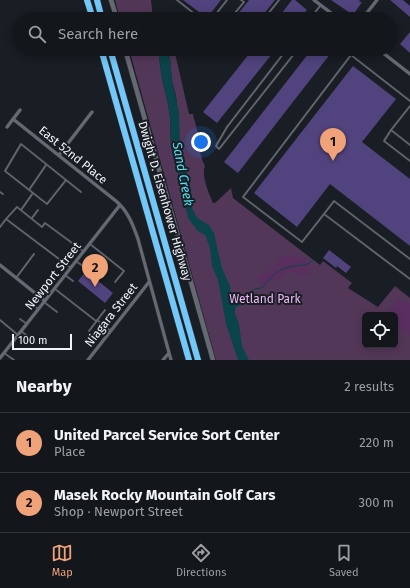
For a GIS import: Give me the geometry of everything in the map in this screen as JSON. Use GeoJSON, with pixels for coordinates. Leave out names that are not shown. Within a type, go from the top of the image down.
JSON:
{"type":"FeatureCollection","features":[{"type":"Feature","properties":{"kind":"highway"},"geometry":{"type":"LineString","coordinates":[[87,0],[91,12]]}},
{"type":"Feature","properties":{"kind":"highway"},"geometry":{"type":"LineString","coordinates":[[97,0],[100,12]]}},
{"type":"Feature","properties":{"kind":"highway","name":"Dwight D. Eisenhower Highway"},"geometry":{"type":"LineString","coordinates":[[103,56],[189,360]]}},
{"type":"Feature","properties":{"kind":"highway","name":"Dwight D. Eisenhower Highway"},"geometry":{"type":"LineString","coordinates":[[112,56],[198,360]]}},
{"type":"Feature","properties":{"kind":"main road"},"geometry":{"type":"LineString","coordinates":[[111,0],[114,12]]}},
{"type":"Feature","properties":{"kind":"main road"},"geometry":{"type":"LineString","coordinates":[[127,56],[213,360]]}},
{"type":"Feature","properties":{"kind":"street"},"geometry":{"type":"LineString","coordinates":[[314,0],[328,11]]}},
{"type":"Feature","properties":{"kind":"street"},"geometry":{"type":"LineString","coordinates":[[368,12],[377,0]]}},
{"type":"Feature","properties":{"kind":"street"},"geometry":{"type":"LineString","coordinates":[[387,56],[410,74]]}},
{"type":"Feature","properties":{"kind":"street"},"geometry":{"type":"LineString","coordinates":[[7,127],[20,110]]}},
{"type":"Feature","properties":{"kind":"street"},"geometry":{"type":"LineString","coordinates":[[58,155],[92,112]]}},
{"type":"Feature","properties":{"kind":"street","name":"East 52nd Place"},"geometry":{"type":"LineString","coordinates":[[13,119],[120,205],[127,214],[138,239],[171,360]]}},
{"type":"Feature","properties":{"kind":"street","name":"Newport Street"},"geometry":{"type":"LineString","coordinates":[[0,358],[120,205]]}},
{"type":"Feature","properties":{"kind":"street"},"geometry":{"type":"LineString","coordinates":[[0,265],[45,301]]}},
{"type":"Feature","properties":{"kind":"street","name":"Niagara Street"},"geometry":{"type":"LineString","coordinates":[[88,360],[149,282]]}},
{"type":"Feature","properties":{"kind":"street"},"geometry":{"type":"LineString","coordinates":[[163,360],[169,353]]}},
{"type":"Feature","properties":{"kind":"lane"},"geometry":{"type":"LineString","coordinates":[[177,0],[192,12]]}},
{"type":"Feature","properties":{"kind":"lane"},"geometry":{"type":"LineString","coordinates":[[218,12],[227,0]]}},
{"type":"Feature","properties":{"kind":"lane"},"geometry":{"type":"LineString","coordinates":[[236,12],[244,2],[241,0]]}},
{"type":"Feature","properties":{"kind":"lane"},"geometry":{"type":"LineString","coordinates":[[270,12],[279,0]]}},
{"type":"Feature","properties":{"kind":"lane"},"geometry":{"type":"LineString","coordinates":[[316,12],[321,5]]}},
{"type":"Feature","properties":{"kind":"lane"},"geometry":{"type":"LineString","coordinates":[[282,56],[227,127],[216,146],[219,149],[292,56]]}},
{"type":"Feature","properties":{"kind":"lane"},"geometry":{"type":"LineString","coordinates":[[350,56],[243,197],[302,242],[334,201],[410,259]]}},
{"type":"Feature","properties":{"kind":"lane"},"geometry":{"type":"LineString","coordinates":[[352,56],[410,101]]}},
{"type":"Feature","properties":{"kind":"lane"},"geometry":{"type":"LineString","coordinates":[[410,106],[384,141],[410,161]]}},
{"type":"Feature","properties":{"kind":"lane"},"geometry":{"type":"LineString","coordinates":[[391,130],[410,145]]}},
{"type":"Feature","properties":{"kind":"lane"},"geometry":{"type":"LineString","coordinates":[[66,180],[47,204],[5,171],[21,144],[46,165],[66,180],[80,192]]}},
{"type":"Feature","properties":{"kind":"lane"},"geometry":{"type":"LineString","coordinates":[[29,190],[46,165]]}},
{"type":"Feature","properties":{"kind":"lane"},"geometry":{"type":"LineString","coordinates":[[20,210],[33,193]]}},
{"type":"Feature","properties":{"kind":"lane"},"geometry":{"type":"LineString","coordinates":[[0,227],[17,207],[42,227],[46,223],[84,252]]}},
{"type":"Feature","properties":{"kind":"lane"},"geometry":{"type":"LineString","coordinates":[[32,218],[38,210]]}},
{"type":"Feature","properties":{"kind":"lane"},"geometry":{"type":"LineString","coordinates":[[324,214],[410,279]]}},
{"type":"Feature","properties":{"kind":"lane"},"geometry":{"type":"LineString","coordinates":[[6,219],[71,268]]}},
{"type":"Feature","properties":{"kind":"lane"},"geometry":{"type":"LineString","coordinates":[[90,244],[124,271],[115,282]]}},
{"type":"Feature","properties":{"kind":"lane"},"geometry":{"type":"LineString","coordinates":[[16,278],[34,254]]}},
{"type":"Feature","properties":{"kind":"lane"},"geometry":{"type":"LineString","coordinates":[[76,261],[84,267]]}},
{"type":"Feature","properties":{"kind":"lane"},"geometry":{"type":"LineString","coordinates":[[65,275],[73,281]]}},
{"type":"Feature","properties":{"kind":"lane"},"geometry":{"type":"LineString","coordinates":[[55,288],[111,331]]}},
{"type":"Feature","properties":{"kind":"lane"},"geometry":{"type":"LineString","coordinates":[[45,301],[57,312]]}},
{"type":"Feature","properties":{"kind":"lane"},"geometry":{"type":"LineString","coordinates":[[32,304],[39,309]]}},
{"type":"Feature","properties":{"kind":"lane"},"geometry":{"type":"LineString","coordinates":[[89,330],[105,310]]}},
{"type":"Feature","properties":{"kind":"lane"},"geometry":{"type":"LineString","coordinates":[[20,319],[27,324]]}},
{"type":"Feature","properties":{"kind":"lane"},"geometry":{"type":"LineString","coordinates":[[0,320],[18,334]]}},
{"type":"Feature","properties":{"kind":"lane"},"geometry":{"type":"LineString","coordinates":[[21,331],[35,342]]}},
{"type":"Feature","properties":{"kind":"lane"},"geometry":{"type":"LineString","coordinates":[[4,352],[14,360]]}},
{"type":"Feature","properties":{"kind":"green space"},"geometry":{"type":"Polygon","coordinates":[[[115,0],[151,0],[152,12],[118,12],[115,0]]]}},
{"type":"Feature","properties":{"kind":"green space","name":"Wetland Park"},"geometry":{"type":"Polygon","coordinates":[[[131,56],[159,56],[170,118],[171,147],[178,171],[178,182],[181,188],[183,202],[187,211],[192,208],[190,186],[180,147],[179,121],[169,56],[176,56],[189,114],[193,114],[199,137],[201,156],[205,166],[204,175],[213,203],[215,203],[231,188],[233,198],[320,265],[323,261],[352,283],[348,288],[378,307],[395,286],[410,298],[410,360],[216,360],[131,56]]]}},
{"type":"Feature","properties":{"kind":"shaded area"},"geometry":{"type":"Polygon","coordinates":[[[285,255],[307,260],[309,273],[301,275],[288,271],[282,277],[270,281],[265,287],[262,285],[259,282],[258,276],[274,268],[280,259],[285,255]]]}},
{"type":"Feature","properties":{"kind":"shaded area"},"geometry":{"type":"Polygon","coordinates":[[[399,299],[410,304],[410,336],[398,324],[398,312],[390,312],[390,309],[399,299]]]}},
{"type":"Feature","properties":{"kind":"water","name":"Sand Creek"},"geometry":{"type":"Polygon","coordinates":[[[159,56],[169,56],[172,81],[179,112],[180,147],[190,186],[192,208],[196,216],[209,225],[214,233],[222,268],[230,286],[232,302],[234,304],[246,296],[248,297],[242,305],[236,307],[235,313],[239,324],[242,346],[249,360],[238,360],[226,324],[218,280],[212,266],[210,248],[205,235],[197,230],[188,218],[186,207],[183,202],[181,188],[178,182],[178,171],[171,147],[170,118],[159,56]]]}},
{"type":"Feature","properties":{"kind":"building"},"geometry":{"type":"Polygon","coordinates":[[[183,0],[221,0],[212,12],[199,12],[183,0]]]}},
{"type":"Feature","properties":{"kind":"building"},"geometry":{"type":"Polygon","coordinates":[[[249,0],[275,0],[266,12],[240,12],[249,0]]]}},
{"type":"Feature","properties":{"kind":"building"},"geometry":{"type":"Polygon","coordinates":[[[292,0],[295,0],[307,10],[305,12],[283,12],[292,0]]]}},
{"type":"Feature","properties":{"kind":"building"},"geometry":{"type":"Polygon","coordinates":[[[331,0],[360,0],[359,2],[362,2],[355,12],[349,12],[331,0]]]}},
{"type":"Feature","properties":{"kind":"building"},"geometry":{"type":"Polygon","coordinates":[[[390,0],[403,0],[410,6],[410,17],[390,0]]]}},
{"type":"Feature","properties":{"kind":"building"},"geometry":{"type":"Polygon","coordinates":[[[410,32],[410,53],[400,44],[410,32]]]}},
{"type":"Feature","properties":{"kind":"building"},"geometry":{"type":"Polygon","coordinates":[[[247,56],[270,56],[217,123],[203,112],[247,56]]]}},
{"type":"Feature","properties":{"kind":"building"},"geometry":{"type":"Polygon","coordinates":[[[307,56],[329,56],[238,173],[224,162],[307,56]]]}},
{"type":"Feature","properties":{"kind":"building"},"geometry":{"type":"Polygon","coordinates":[[[353,66],[396,99],[362,142],[410,179],[410,246],[330,184],[297,227],[254,193],[353,66]]]}},
{"type":"Feature","properties":{"kind":"building"},"geometry":{"type":"Polygon","coordinates":[[[329,250],[351,267],[346,273],[337,266],[336,268],[323,258],[329,250]]]}},
{"type":"Feature","properties":{"kind":"building"},"geometry":{"type":"Polygon","coordinates":[[[86,271],[113,293],[105,303],[78,281],[86,271]]]}},
{"type":"Feature","properties":{"kind":"waterway"},"geometry":{"type":"LineString","coordinates":[[251,292],[254,289],[262,288],[274,275],[280,271],[289,267],[307,264],[313,260]]}},
{"type":"Feature","properties":{"kind":"place","name":"United Parcel Service Sort Center"},"geometry":{"type":"Point","coordinates":[333,161]}},
{"type":"Feature","properties":{"kind":"place","name":"Masek Rocky Mountain Golf Cars"},"geometry":{"type":"Point","coordinates":[95,287]}}]}
